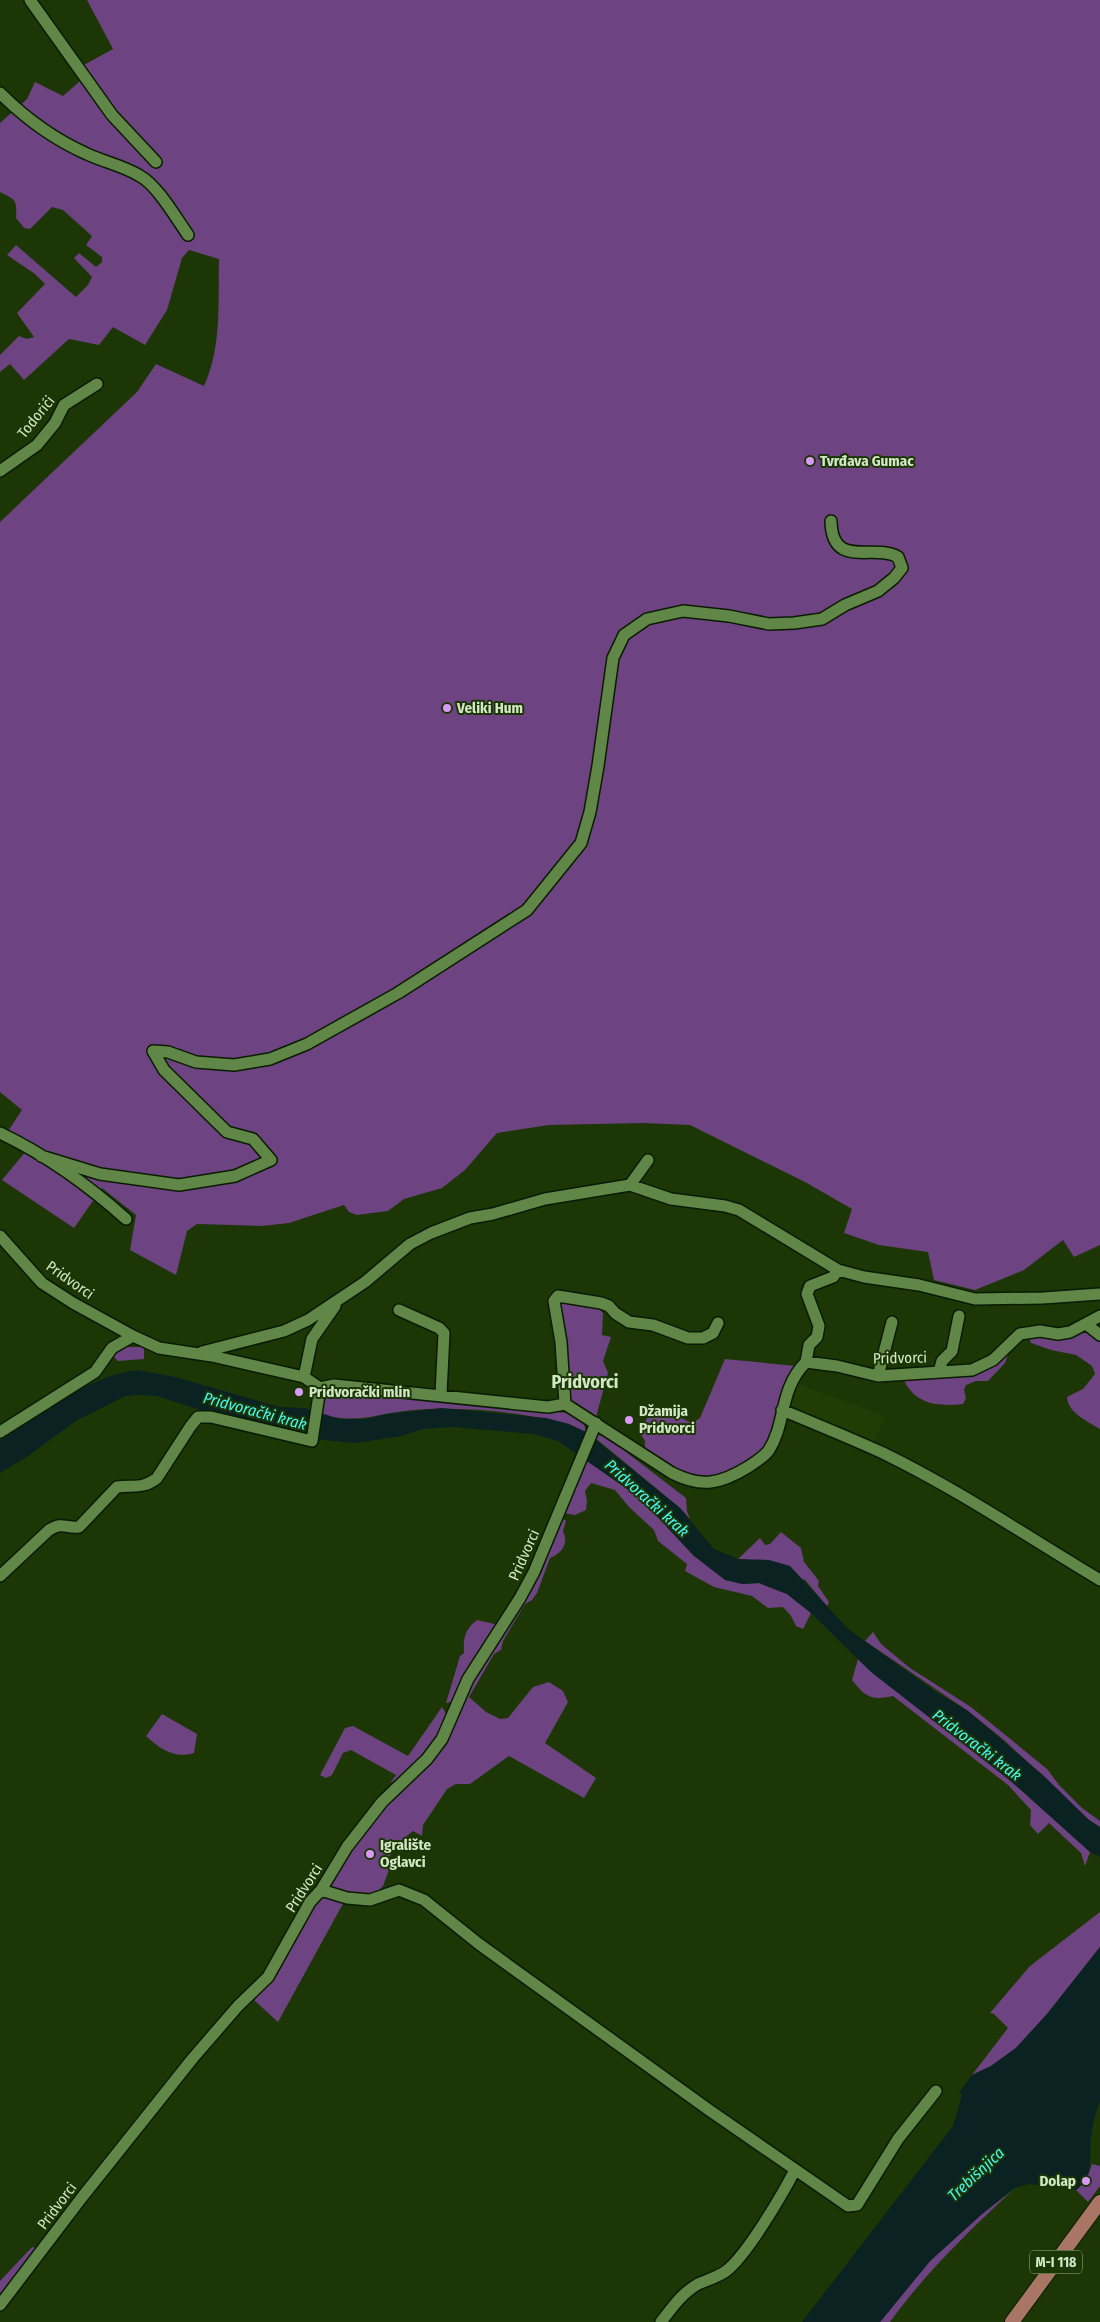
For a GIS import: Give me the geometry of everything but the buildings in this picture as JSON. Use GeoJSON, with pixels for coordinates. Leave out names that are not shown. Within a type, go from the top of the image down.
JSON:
{"type":"FeatureCollection","features":[{"type":"Feature","properties":{"kind":"main road","name":"M-I 118"},"geometry":{"type":"LineString","coordinates":[[1012,2322],[1100,2202]]}},
{"type":"Feature","properties":{"kind":"street"},"geometry":{"type":"LineString","coordinates":[[30,0],[112,115],[156,162]]}},
{"type":"Feature","properties":{"kind":"street"},"geometry":{"type":"LineString","coordinates":[[0,93],[24,117],[59,141],[141,176],[158,193],[188,235]]}},
{"type":"Feature","properties":{"kind":"street","name":"Todorići"},"geometry":{"type":"LineString","coordinates":[[0,471],[37,445],[54,423],[64,405],[97,384]]}},
{"type":"Feature","properties":{"kind":"street"},"geometry":{"type":"LineString","coordinates":[[42,1156],[100,1174],[179,1185],[235,1176],[271,1160],[253,1140],[227,1132],[220,1126],[164,1070],[152,1051],[168,1052],[196,1062],[234,1065],[270,1060],[307,1044],[398,993],[527,910],[581,843],[590,812],[598,766],[613,658],[624,635],[647,619],[683,611],[729,616],[769,624],[794,624],[822,619],[845,605],[878,590],[894,578],[902,568],[898,557],[890,553],[850,553],[840,546],[831,534],[831,521]]}},
{"type":"Feature","properties":{"kind":"street"},"geometry":{"type":"LineString","coordinates":[[0,1133],[42,1156],[95,1192],[126,1219]]}},
{"type":"Feature","properties":{"kind":"street"},"geometry":{"type":"LineString","coordinates":[[648,1160],[630,1185],[671,1199],[704,1205],[725,1206],[739,1210],[838,1270],[975,1298],[1043,1298],[1100,1294]]}},
{"type":"Feature","properties":{"kind":"street","name":"Pridvorci"},"geometry":{"type":"LineString","coordinates":[[196,1354],[284,1331],[308,1320],[338,1302],[410,1244],[431,1233],[470,1218],[493,1214],[545,1199],[630,1185]]}},
{"type":"Feature","properties":{"kind":"street","name":"Pridvorci"},"geometry":{"type":"LineString","coordinates":[[0,1236],[42,1283],[73,1303],[133,1336],[159,1348],[304,1377],[320,1388]]}},
{"type":"Feature","properties":{"kind":"street"},"geometry":{"type":"LineString","coordinates":[[0,1576],[49,1530],[57,1525],[79,1527],[117,1487],[143,1487],[151,1483],[157,1478],[198,1417],[211,1417],[312,1441],[318,1413],[320,1388],[334,1385],[441,1394],[548,1407],[565,1404],[596,1422],[672,1473],[683,1478],[712,1483],[723,1481],[737,1474],[768,1452],[789,1386],[806,1362],[809,1346],[817,1336],[819,1326],[807,1294],[810,1286],[833,1277],[838,1270]]}},
{"type":"Feature","properties":{"kind":"street"},"geometry":{"type":"LineString","coordinates":[[565,1404],[561,1342],[554,1301],[558,1296],[602,1303],[609,1306],[615,1313],[629,1322],[653,1325],[688,1338],[703,1338],[713,1333],[718,1323]]}},
{"type":"Feature","properties":{"kind":"street"},"geometry":{"type":"LineString","coordinates":[[304,1377],[312,1339],[338,1302]]}},
{"type":"Feature","properties":{"kind":"street"},"geometry":{"type":"LineString","coordinates":[[399,1310],[439,1328],[444,1333],[441,1394]]}},
{"type":"Feature","properties":{"kind":"street"},"geometry":{"type":"LineString","coordinates":[[939,1372],[942,1361],[952,1351],[959,1316]]}},
{"type":"Feature","properties":{"kind":"street","name":"Pridvorci"},"geometry":{"type":"LineString","coordinates":[[806,1362],[837,1366],[878,1376],[972,1370],[993,1360],[1020,1334],[1040,1331],[1058,1334],[1070,1332],[1100,1316]]}},
{"type":"Feature","properties":{"kind":"street"},"geometry":{"type":"LineString","coordinates":[[878,1376],[892,1322]]}},
{"type":"Feature","properties":{"kind":"street"},"geometry":{"type":"LineString","coordinates":[[1086,1324],[1100,1335]]}},
{"type":"Feature","properties":{"kind":"street"},"geometry":{"type":"LineString","coordinates":[[0,1432],[95,1372],[112,1348],[133,1336]]}},
{"type":"Feature","properties":{"kind":"street"},"geometry":{"type":"LineString","coordinates":[[782,1410],[883,1454],[943,1485],[993,1513],[1100,1580]]}},
{"type":"Feature","properties":{"kind":"street","name":"Pridvorci"},"geometry":{"type":"LineString","coordinates":[[0,2305],[83,2196],[193,2058],[238,2006],[268,1977],[310,1902],[321,1890],[347,1847],[382,1802],[427,1759],[442,1740],[468,1679],[516,1606],[534,1572],[596,1422]]}},
{"type":"Feature","properties":{"kind":"street"},"geometry":{"type":"LineString","coordinates":[[321,1890],[347,1898],[370,1900],[398,1890],[424,1900],[487,1950],[848,2206],[856,2205],[898,2139],[936,2091]]}},
{"type":"Feature","properties":{"kind":"street"},"geometry":{"type":"LineString","coordinates":[[661,2322],[682,2296],[696,2286],[726,2271],[743,2252],[785,2189],[795,2170]]}},
{"type":"Feature","properties":{"kind":"shaded area"},"geometry":{"type":"Polygon","coordinates":[[[87,0],[1100,0],[1100,1245],[1074,1257],[1063,1240],[1024,1270],[975,1290],[934,1280],[928,1252],[879,1245],[844,1233],[852,1209],[805,1182],[690,1125],[643,1123],[549,1125],[497,1133],[465,1170],[442,1188],[404,1199],[388,1211],[357,1215],[349,1212],[344,1205],[289,1223],[262,1226],[197,1224],[187,1231],[176,1275],[130,1250],[136,1215],[102,1188],[74,1228],[2,1180],[26,1151],[8,1131],[22,1110],[0,1092],[0,522],[137,392],[156,364],[204,386],[214,356],[218,324],[219,259],[189,250],[182,258],[167,310],[145,345],[113,327],[99,345],[69,339],[24,380],[10,364],[0,372],[0,355],[19,336],[27,339],[34,337],[17,313],[45,284],[35,274],[7,255],[16,245],[76,297],[88,285],[92,277],[74,258],[79,253],[96,267],[102,262],[102,257],[86,245],[92,236],[63,210],[52,207],[30,229],[24,228],[16,218],[16,204],[14,201],[0,192],[0,123],[27,99],[35,82],[63,96],[88,74],[82,66],[113,49],[87,0]]]}},
{"type":"Feature","properties":{"kind":"shaded area"},"geometry":{"type":"Polygon","coordinates":[[[567,1300],[599,1309],[603,1313],[602,1335],[611,1337],[603,1361],[608,1373],[596,1417],[572,1403],[565,1396],[560,1302],[567,1300]]]}},
{"type":"Feature","properties":{"kind":"shaded area"},"geometry":{"type":"Polygon","coordinates":[[[1083,1330],[1100,1340],[1100,1429],[1074,1412],[1068,1403],[1067,1397],[1083,1389],[1095,1374],[1092,1366],[1076,1355],[1051,1350],[1031,1343],[1028,1335],[1083,1330]]]}},
{"type":"Feature","properties":{"kind":"shaded area"},"geometry":{"type":"Polygon","coordinates":[[[119,1347],[144,1347],[144,1359],[118,1361],[113,1356],[114,1351],[119,1347]]]}},
{"type":"Feature","properties":{"kind":"shaded area"},"geometry":{"type":"Polygon","coordinates":[[[1011,1347],[1005,1363],[988,1381],[976,1381],[966,1385],[964,1390],[966,1398],[963,1404],[944,1405],[927,1402],[913,1393],[903,1378],[961,1376],[1011,1347]]]}},
{"type":"Feature","properties":{"kind":"shaded area"},"geometry":{"type":"Polygon","coordinates":[[[725,1359],[796,1366],[765,1450],[750,1463],[713,1480],[683,1473],[645,1449],[645,1441],[640,1433],[653,1405],[692,1423],[700,1418],[725,1359]]]}},
{"type":"Feature","properties":{"kind":"shaded area"},"geometry":{"type":"Polygon","coordinates":[[[796,1383],[885,1416],[873,1445],[787,1407],[796,1383]]]}},
{"type":"Feature","properties":{"kind":"shaded area"},"geometry":{"type":"Polygon","coordinates":[[[327,1388],[567,1413],[583,1420],[586,1432],[568,1425],[525,1415],[478,1410],[433,1409],[401,1411],[357,1418],[334,1417],[320,1414],[327,1388]]]}},
{"type":"Feature","properties":{"kind":"shaded area"},"geometry":{"type":"Polygon","coordinates":[[[600,1430],[621,1443],[622,1448],[626,1452],[686,1498],[690,1519],[680,1508],[594,1437],[600,1430]]]}},
{"type":"Feature","properties":{"kind":"shaded area"},"geometry":{"type":"Polygon","coordinates":[[[584,1458],[640,1498],[694,1556],[742,1584],[759,1583],[787,1594],[811,1613],[803,1629],[796,1626],[791,1616],[783,1607],[768,1608],[752,1596],[714,1587],[685,1571],[687,1564],[658,1541],[654,1530],[629,1507],[615,1490],[591,1483],[585,1491],[586,1510],[575,1515],[563,1513],[584,1458]]]}},
{"type":"Feature","properties":{"kind":"shaded area"},"geometry":{"type":"Polygon","coordinates":[[[561,1517],[566,1521],[563,1531],[565,1544],[563,1548],[558,1554],[550,1558],[537,1593],[532,1600],[525,1604],[503,1641],[501,1650],[494,1654],[469,1697],[486,1712],[500,1719],[508,1718],[533,1687],[549,1682],[563,1691],[568,1702],[545,1743],[596,1778],[584,1798],[509,1756],[470,1784],[456,1784],[447,1789],[423,1825],[422,1836],[413,1831],[399,1842],[383,1866],[389,1870],[383,1886],[373,1896],[342,1893],[333,1887],[330,1882],[383,1807],[431,1756],[451,1729],[464,1695],[561,1517]]]}},
{"type":"Feature","properties":{"kind":"shaded area"},"geometry":{"type":"Polygon","coordinates":[[[781,1532],[801,1548],[804,1562],[819,1581],[818,1586],[829,1602],[827,1606],[805,1580],[738,1559],[760,1538],[765,1545],[770,1544],[781,1532]]]}},
{"type":"Feature","properties":{"kind":"shaded area"},"geometry":{"type":"Polygon","coordinates":[[[477,1620],[499,1625],[455,1701],[446,1703],[460,1656],[464,1653],[466,1634],[477,1620]]]}},
{"type":"Feature","properties":{"kind":"shaded area"},"geometry":{"type":"Polygon","coordinates":[[[873,1632],[881,1644],[910,1668],[971,1707],[1047,1769],[1059,1785],[1082,1808],[1100,1821],[1100,1827],[1089,1820],[1004,1740],[968,1711],[865,1641],[873,1632]]]}},
{"type":"Feature","properties":{"kind":"shaded area"},"geometry":{"type":"Polygon","coordinates":[[[858,1659],[1012,1782],[1090,1852],[1085,1866],[1081,1853],[1049,1823],[1038,1834],[1030,1825],[1031,1810],[1008,1785],[893,1696],[874,1698],[865,1694],[852,1680],[858,1659]]]}},
{"type":"Feature","properties":{"kind":"shaded area"},"geometry":{"type":"Polygon","coordinates":[[[442,1707],[446,1714],[441,1734],[417,1763],[390,1783],[396,1775],[351,1750],[343,1753],[332,1775],[326,1778],[320,1775],[345,1728],[353,1726],[408,1756],[442,1707]]]}},
{"type":"Feature","properties":{"kind":"shaded area"},"geometry":{"type":"Polygon","coordinates":[[[162,1714],[197,1734],[194,1753],[180,1755],[168,1752],[146,1736],[162,1714]]]}},
{"type":"Feature","properties":{"kind":"shaded area"},"geometry":{"type":"Polygon","coordinates":[[[326,1897],[345,1900],[278,2022],[254,2000],[270,1981],[318,1899],[326,1897]]]}},
{"type":"Feature","properties":{"kind":"shaded area"},"geometry":{"type":"Polygon","coordinates":[[[1100,1912],[1100,1947],[1047,2014],[1016,2048],[991,2066],[972,2075],[1008,2028],[994,2014],[990,2013],[1030,1966],[1100,1912]]]}},
{"type":"Feature","properties":{"kind":"shaded area"},"geometry":{"type":"Polygon","coordinates":[[[1092,2164],[1100,2166],[1100,2186],[1088,2202],[1076,2190],[1086,2181],[1092,2164]]]}},
{"type":"Feature","properties":{"kind":"shaded area"},"geometry":{"type":"Polygon","coordinates":[[[1015,2188],[965,2236],[918,2286],[890,2322],[880,2322],[930,2261],[982,2214],[1015,2188]]]}},
{"type":"Feature","properties":{"kind":"shaded area"},"geometry":{"type":"Polygon","coordinates":[[[32,2247],[36,2248],[0,2295],[0,2281],[32,2247]]]}},
{"type":"Feature","properties":{"kind":"water","name":"Pridvorački krak"},"geometry":{"type":"Polygon","coordinates":[[[138,1370],[175,1377],[279,1407],[304,1408],[340,1419],[365,1419],[387,1414],[442,1408],[546,1418],[569,1424],[586,1432],[680,1508],[714,1549],[738,1559],[769,1560],[790,1566],[848,1629],[936,1692],[968,1711],[1044,1776],[1089,1820],[1100,1827],[1100,1857],[1090,1852],[1012,1782],[871,1672],[811,1613],[787,1594],[759,1583],[742,1584],[725,1580],[694,1556],[640,1498],[558,1441],[534,1434],[453,1427],[423,1429],[401,1436],[356,1443],[323,1440],[209,1413],[157,1396],[138,1395],[125,1396],[76,1421],[28,1456],[0,1473],[0,1440],[83,1388],[119,1374],[138,1370]]]}},
{"type":"Feature","properties":{"kind":"water","name":"Trebišnjica"},"geometry":{"type":"Polygon","coordinates":[[[1100,1947],[1100,2101],[1092,2129],[1089,2172],[1082,2184],[1076,2190],[1028,2184],[1015,2188],[982,2214],[930,2261],[880,2322],[802,2322],[953,2126],[962,2095],[959,2093],[972,2075],[991,2066],[1016,2048],[1047,2014],[1100,1947]]]}},
{"type":"Feature","properties":{"kind":"place","name":"Tvrđava Gumac"},"geometry":{"type":"Point","coordinates":[810,461]}},
{"type":"Feature","properties":{"kind":"place","name":"Veliki Hum"},"geometry":{"type":"Point","coordinates":[447,708]}},
{"type":"Feature","properties":{"kind":"place","name":"Pridvorački mlin"},"geometry":{"type":"Point","coordinates":[299,1392]}},
{"type":"Feature","properties":{"kind":"place","name":"Džamija Pridvorci"},"geometry":{"type":"Point","coordinates":[629,1420]}},
{"type":"Feature","properties":{"kind":"place","name":"Igralište Oglavci"},"geometry":{"type":"Point","coordinates":[370,1854]}},
{"type":"Feature","properties":{"kind":"place","name":"Dolap"},"geometry":{"type":"Point","coordinates":[1086,2181]}},
{"type":"Feature","properties":{"kind":"district","name":"Pridvorci"},"geometry":{"type":"Point","coordinates":[585,1382]}}]}
